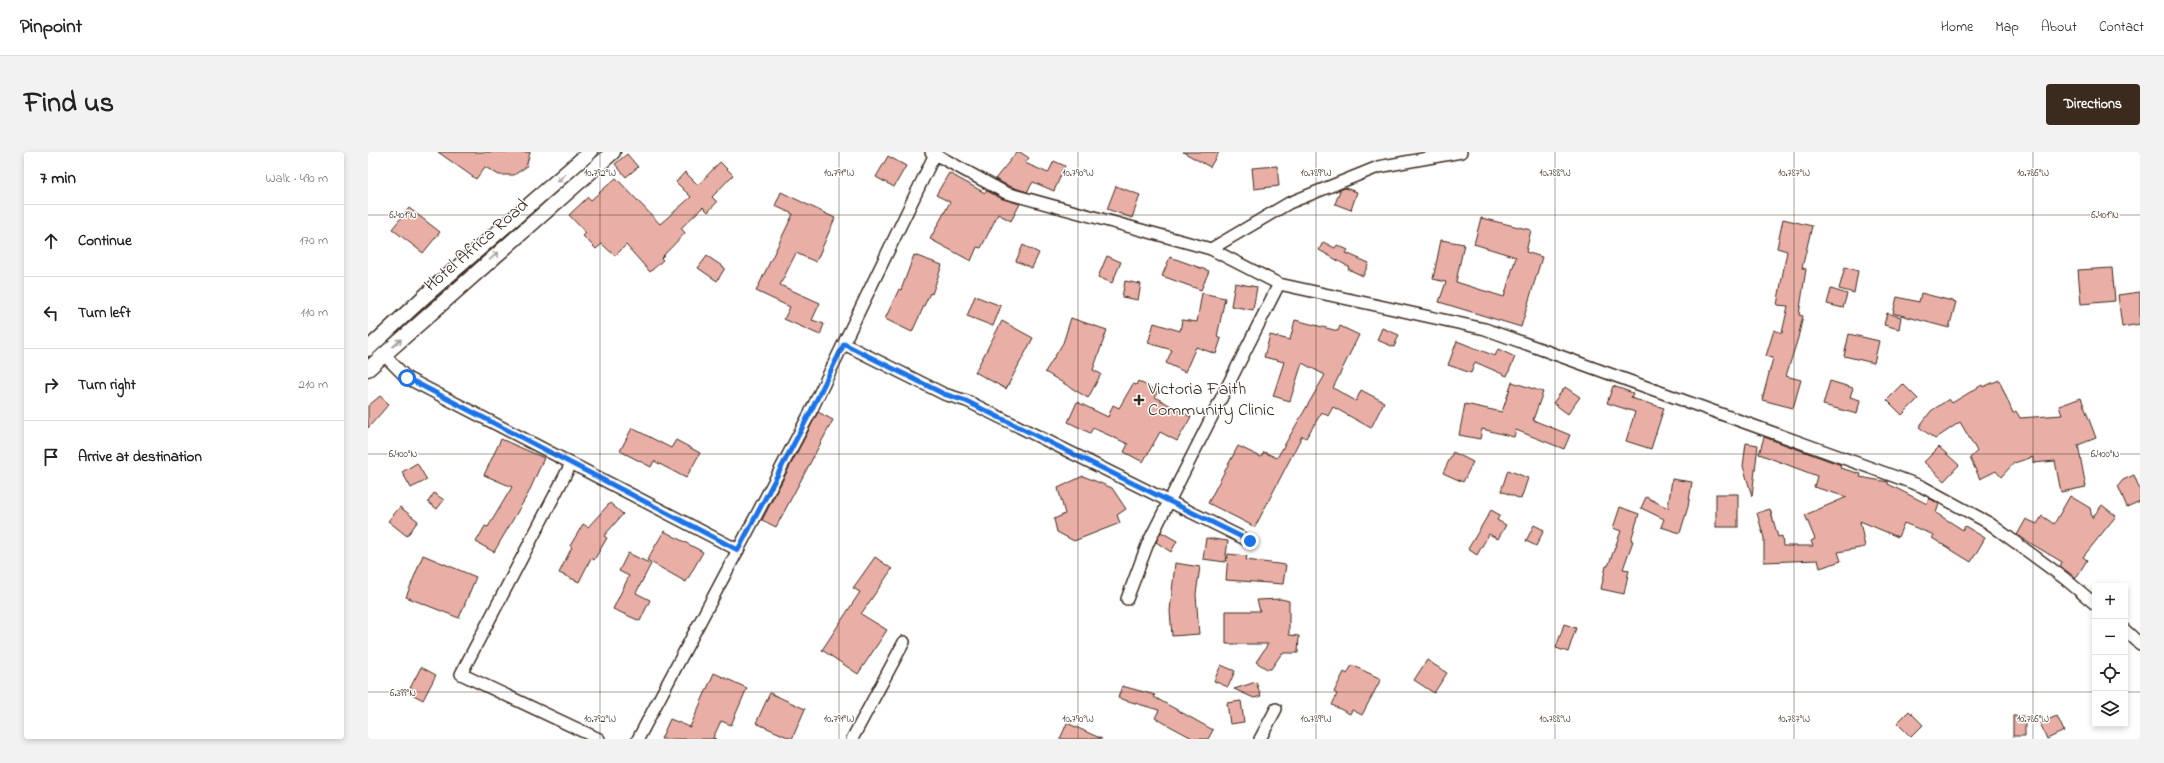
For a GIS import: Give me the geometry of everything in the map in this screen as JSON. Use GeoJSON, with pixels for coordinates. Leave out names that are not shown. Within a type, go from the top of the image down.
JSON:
{"type":"FeatureCollection","features":[{"type":"Feature","properties":{"kind":"street","name":"Hotel Africa Road"},"geometry":{"type":"LineString","coordinates":[[368,349],[426,295],[590,152]]}},
{"type":"Feature","properties":{"kind":"street","name":"Hotel Africa Road"},"geometry":{"type":"LineString","coordinates":[[368,369],[436,307],[613,152]]}},
{"type":"Feature","properties":{"kind":"street"},"geometry":{"type":"LineString","coordinates":[[1211,249],[1289,203],[1378,167],[1461,152]]}},
{"type":"Feature","properties":{"kind":"street"},"geometry":{"type":"LineString","coordinates":[[638,739],[810,413],[844,344],[933,153],[1006,193],[1211,249],[1279,284],[1485,329],[1921,486],[1989,523],[2064,578],[2092,601]]}},
{"type":"Feature","properties":{"kind":"street"},"geometry":{"type":"LineString","coordinates":[[1128,599],[1148,543],[1171,501],[1279,284]]}},
{"type":"Feature","properties":{"kind":"street"},"geometry":{"type":"LineString","coordinates":[[426,295],[436,307]]}},
{"type":"Feature","properties":{"kind":"street"},"geometry":{"type":"LineString","coordinates":[[844,344],[944,394],[966,401],[1250,541]]}},
{"type":"Feature","properties":{"kind":"street"},"geometry":{"type":"LineString","coordinates":[[384,355],[407,378],[738,550]]}},
{"type":"Feature","properties":{"kind":"street"},"geometry":{"type":"LineString","coordinates":[[571,464],[461,674],[599,739]]}},
{"type":"Feature","properties":{"kind":"street"},"geometry":{"type":"LineString","coordinates":[[2128,633],[2140,644]]}},
{"type":"Feature","properties":{"kind":"street"},"geometry":{"type":"LineString","coordinates":[[852,739],[904,642]]}},
{"type":"Feature","properties":{"kind":"street"},"geometry":{"type":"LineString","coordinates":[[1260,739],[1276,709]]}},
{"type":"Feature","properties":{"kind":"building"},"geometry":{"type":"Polygon","coordinates":[[[438,152],[530,152],[526,167],[514,175],[499,175],[485,167],[476,179],[438,152]]]}},
{"type":"Feature","properties":{"kind":"building"},"geometry":{"type":"Polygon","coordinates":[[[1017,152],[1020,152],[1029,158],[1025,163],[1048,173],[1054,161],[1065,166],[1054,191],[1033,182],[1027,192],[1009,186],[995,179],[1017,152]]]}},
{"type":"Feature","properties":{"kind":"building"},"geometry":{"type":"Polygon","coordinates":[[[1183,152],[1219,152],[1210,167],[1183,152]]]}},
{"type":"Feature","properties":{"kind":"building"},"geometry":{"type":"Polygon","coordinates":[[[627,154],[638,167],[626,177],[615,164],[627,154]]]}},
{"type":"Feature","properties":{"kind":"building"},"geometry":{"type":"Polygon","coordinates":[[[888,156],[906,166],[894,187],[876,177],[888,156]]]}},
{"type":"Feature","properties":{"kind":"building"},"geometry":{"type":"Polygon","coordinates":[[[720,162],[733,175],[712,197],[717,202],[708,212],[703,207],[681,228],[685,233],[661,258],[663,260],[650,272],[626,245],[615,256],[602,244],[596,249],[583,236],[586,233],[569,215],[588,197],[591,200],[616,178],[660,224],[691,197],[676,182],[685,172],[698,185],[720,162]]]}},
{"type":"Feature","properties":{"kind":"building"},"geometry":{"type":"Polygon","coordinates":[[[1277,166],[1279,186],[1254,189],[1252,168],[1277,166]]]}},
{"type":"Feature","properties":{"kind":"building"},"geometry":{"type":"Polygon","coordinates":[[[949,173],[985,193],[987,191],[1003,199],[1020,204],[1011,221],[998,214],[981,248],[977,247],[971,261],[930,239],[950,202],[936,195],[949,173]]]}},
{"type":"Feature","properties":{"kind":"building"},"geometry":{"type":"Polygon","coordinates":[[[1116,186],[1140,195],[1132,218],[1107,209],[1116,186]]]}},
{"type":"Feature","properties":{"kind":"building"},"geometry":{"type":"Polygon","coordinates":[[[1345,188],[1357,192],[1351,210],[1335,204],[1340,190],[1345,188]]]}},
{"type":"Feature","properties":{"kind":"building"},"geometry":{"type":"Polygon","coordinates":[[[781,192],[835,218],[816,262],[796,253],[780,285],[820,303],[812,320],[824,324],[820,335],[784,319],[790,307],[756,291],[793,214],[775,206],[781,192]]]}},
{"type":"Feature","properties":{"kind":"building"},"geometry":{"type":"Polygon","coordinates":[[[409,208],[440,232],[423,253],[392,229],[409,208]]]}},
{"type":"Feature","properties":{"kind":"building"},"geometry":{"type":"Polygon","coordinates":[[[1481,218],[1531,230],[1526,252],[1542,257],[1521,327],[1439,302],[1446,282],[1433,279],[1441,240],[1464,244],[1456,282],[1504,297],[1516,257],[1474,244],[1481,218]]]}},
{"type":"Feature","properties":{"kind":"building"},"geometry":{"type":"Polygon","coordinates":[[[1783,219],[1812,226],[1802,268],[1806,269],[1799,315],[1803,316],[1786,376],[1801,380],[1793,408],[1762,400],[1773,358],[1766,356],[1774,330],[1782,333],[1788,306],[1777,305],[1787,251],[1777,248],[1783,219]]]}},
{"type":"Feature","properties":{"kind":"building"},"geometry":{"type":"Polygon","coordinates":[[[1323,242],[1335,248],[1337,245],[1348,250],[1346,253],[1369,263],[1363,276],[1348,269],[1349,267],[1319,250],[1323,242]]]}},
{"type":"Feature","properties":{"kind":"building"},"geometry":{"type":"Polygon","coordinates":[[[1023,245],[1039,253],[1032,268],[1016,261],[1023,245]]]}},
{"type":"Feature","properties":{"kind":"building"},"geometry":{"type":"Polygon","coordinates":[[[914,255],[942,265],[932,294],[930,293],[912,332],[885,319],[899,289],[901,290],[914,255]]]}},
{"type":"Feature","properties":{"kind":"building"},"geometry":{"type":"Polygon","coordinates":[[[707,256],[725,268],[717,281],[698,268],[707,256]]]}},
{"type":"Feature","properties":{"kind":"building"},"geometry":{"type":"Polygon","coordinates":[[[1107,256],[1121,262],[1112,283],[1098,277],[1107,256]]]}},
{"type":"Feature","properties":{"kind":"building"},"geometry":{"type":"Polygon","coordinates":[[[1170,257],[1209,271],[1201,290],[1162,276],[1170,257]]]}},
{"type":"Feature","properties":{"kind":"building"},"geometry":{"type":"Polygon","coordinates":[[[1845,267],[1858,271],[1854,293],[1839,289],[1845,267]]]}},
{"type":"Feature","properties":{"kind":"building"},"geometry":{"type":"Polygon","coordinates":[[[2112,268],[2115,301],[2081,304],[2078,270],[2112,268]]]}},
{"type":"Feature","properties":{"kind":"building"},"geometry":{"type":"Polygon","coordinates":[[[1125,281],[1141,284],[1138,300],[1122,297],[1125,281]]]}},
{"type":"Feature","properties":{"kind":"building"},"geometry":{"type":"Polygon","coordinates":[[[1235,283],[1257,287],[1253,310],[1231,306],[1235,283]]]}},
{"type":"Feature","properties":{"kind":"building"},"geometry":{"type":"Polygon","coordinates":[[[1831,289],[1847,294],[1843,308],[1827,304],[1831,289]]]}},
{"type":"Feature","properties":{"kind":"building"},"geometry":{"type":"Polygon","coordinates":[[[2140,292],[2140,324],[2122,327],[2118,295],[2140,292]]]}},
{"type":"Feature","properties":{"kind":"building"},"geometry":{"type":"Polygon","coordinates":[[[1202,293],[1225,298],[1217,337],[1221,339],[1216,354],[1196,347],[1185,372],[1166,363],[1172,350],[1148,343],[1154,323],[1180,331],[1182,320],[1197,322],[1202,293]]]}},
{"type":"Feature","properties":{"kind":"building"},"geometry":{"type":"Polygon","coordinates":[[[1921,293],[1956,302],[1949,328],[1893,313],[1897,297],[1919,302],[1921,293]]]}},
{"type":"Feature","properties":{"kind":"building"},"geometry":{"type":"Polygon","coordinates":[[[975,296],[1001,306],[993,326],[967,316],[975,296]]]}},
{"type":"Feature","properties":{"kind":"building"},"geometry":{"type":"Polygon","coordinates":[[[1887,313],[1901,317],[1899,329],[1884,325],[1887,313]]]}},
{"type":"Feature","properties":{"kind":"building"},"geometry":{"type":"Polygon","coordinates":[[[1071,318],[1107,330],[1093,370],[1101,374],[1088,398],[1045,372],[1063,343],[1071,318]]]}},
{"type":"Feature","properties":{"kind":"building"},"geometry":{"type":"Polygon","coordinates":[[[1295,320],[1338,331],[1340,326],[1359,335],[1333,388],[1356,401],[1361,390],[1384,402],[1371,428],[1333,407],[1328,416],[1322,412],[1306,438],[1302,436],[1255,527],[1208,503],[1238,446],[1261,457],[1264,452],[1277,458],[1325,375],[1302,363],[1290,401],[1273,396],[1284,362],[1264,357],[1270,335],[1290,340],[1295,320]]]}},
{"type":"Feature","properties":{"kind":"building"},"geometry":{"type":"Polygon","coordinates":[[[1002,321],[1033,338],[1006,389],[975,372],[1002,321]]]}},
{"type":"Feature","properties":{"kind":"building"},"geometry":{"type":"Polygon","coordinates":[[[1382,328],[1399,335],[1394,347],[1377,340],[1382,328]]]}},
{"type":"Feature","properties":{"kind":"building"},"geometry":{"type":"Polygon","coordinates":[[[1849,334],[1879,341],[1874,363],[1844,356],[1849,334]]]}},
{"type":"Feature","properties":{"kind":"building"},"geometry":{"type":"Polygon","coordinates":[[[1457,341],[1495,356],[1498,349],[1515,357],[1507,376],[1475,362],[1471,373],[1448,365],[1457,341]]]}},
{"type":"Feature","properties":{"kind":"building"},"geometry":{"type":"Polygon","coordinates":[[[1999,380],[2013,413],[2016,411],[2020,418],[2062,415],[2059,406],[2081,398],[2096,438],[2078,445],[2086,487],[2061,492],[2055,461],[2033,463],[2033,457],[2014,463],[2001,477],[1996,471],[1980,479],[1970,458],[1977,451],[1960,422],[1935,439],[1919,427],[1931,411],[1949,399],[1952,403],[1982,385],[1983,387],[1999,380]]]}},
{"type":"Feature","properties":{"kind":"building"},"geometry":{"type":"Polygon","coordinates":[[[1138,381],[1158,392],[1155,397],[1191,417],[1177,441],[1160,432],[1143,462],[1124,452],[1128,444],[1093,428],[1090,433],[1068,422],[1077,402],[1108,417],[1113,405],[1119,408],[1133,384],[1136,385],[1138,381]]]}},
{"type":"Feature","properties":{"kind":"building"},"geometry":{"type":"Polygon","coordinates":[[[1830,381],[1853,388],[1850,397],[1860,400],[1857,414],[1823,405],[1830,381]]]}},
{"type":"Feature","properties":{"kind":"building"},"geometry":{"type":"Polygon","coordinates":[[[1512,382],[1543,392],[1533,420],[1570,435],[1564,449],[1516,430],[1514,437],[1482,429],[1480,439],[1459,435],[1465,404],[1502,412],[1512,382]]]}},
{"type":"Feature","properties":{"kind":"building"},"geometry":{"type":"Polygon","coordinates":[[[1903,384],[1918,399],[1902,415],[1887,400],[1903,384]]]}},
{"type":"Feature","properties":{"kind":"building"},"geometry":{"type":"Polygon","coordinates":[[[1613,386],[1633,393],[1631,398],[1664,408],[1651,449],[1626,441],[1635,412],[1607,403],[1613,386]]]}},
{"type":"Feature","properties":{"kind":"building"},"geometry":{"type":"Polygon","coordinates":[[[1565,387],[1580,397],[1568,414],[1553,403],[1565,387]]]}},
{"type":"Feature","properties":{"kind":"building"},"geometry":{"type":"Polygon","coordinates":[[[380,396],[389,404],[368,428],[368,406],[380,396]]]}},
{"type":"Feature","properties":{"kind":"building"},"geometry":{"type":"Polygon","coordinates":[[[818,412],[833,420],[776,527],[762,520],[818,412]]]}},
{"type":"Feature","properties":{"kind":"building"},"geometry":{"type":"Polygon","coordinates":[[[632,428],[671,448],[676,440],[700,453],[686,478],[654,461],[651,467],[620,451],[632,428]]]}},
{"type":"Feature","properties":{"kind":"building"},"geometry":{"type":"Polygon","coordinates":[[[1764,437],[1841,465],[1840,468],[1861,474],[1860,477],[1888,482],[1888,484],[1927,504],[1929,498],[1939,504],[1936,513],[1963,530],[1965,526],[1985,538],[1971,562],[1932,538],[1934,535],[1904,523],[1898,537],[1860,521],[1865,547],[1838,552],[1841,561],[1820,568],[1818,560],[1764,562],[1764,538],[1757,513],[1770,509],[1778,537],[1782,536],[1783,546],[1813,546],[1811,541],[1815,539],[1805,515],[1847,497],[1814,487],[1817,476],[1759,454],[1764,437]]]}},
{"type":"Feature","properties":{"kind":"building"},"geometry":{"type":"Polygon","coordinates":[[[501,439],[544,458],[528,494],[494,552],[476,542],[485,526],[488,527],[512,487],[484,475],[501,439]]]}},
{"type":"Feature","properties":{"kind":"building"},"geometry":{"type":"Polygon","coordinates":[[[1746,443],[1758,445],[1752,496],[1743,466],[1746,443]]]}},
{"type":"Feature","properties":{"kind":"building"},"geometry":{"type":"Polygon","coordinates":[[[1939,447],[1959,465],[1944,481],[1924,462],[1939,447]]]}},
{"type":"Feature","properties":{"kind":"building"},"geometry":{"type":"Polygon","coordinates":[[[1453,452],[1473,462],[1463,482],[1443,473],[1453,452]]]}},
{"type":"Feature","properties":{"kind":"building"},"geometry":{"type":"Polygon","coordinates":[[[417,463],[427,480],[411,488],[402,472],[417,463]]]}},
{"type":"Feature","properties":{"kind":"building"},"geometry":{"type":"Polygon","coordinates":[[[1508,470],[1528,478],[1521,499],[1501,491],[1508,470]]]}},
{"type":"Feature","properties":{"kind":"building"},"geometry":{"type":"Polygon","coordinates":[[[2134,475],[2140,490],[2140,501],[2127,507],[2118,486],[2123,480],[2134,475]]]}},
{"type":"Feature","properties":{"kind":"building"},"geometry":{"type":"Polygon","coordinates":[[[1083,476],[1112,488],[1126,509],[1117,515],[1120,523],[1074,541],[1057,532],[1054,519],[1065,514],[1058,488],[1083,476]]]}},
{"type":"Feature","properties":{"kind":"building"},"geometry":{"type":"Polygon","coordinates":[[[1672,479],[1692,482],[1688,507],[1680,533],[1661,527],[1664,519],[1641,508],[1646,497],[1668,508],[1672,479]]]}},
{"type":"Feature","properties":{"kind":"building"},"geometry":{"type":"Polygon","coordinates":[[[434,493],[444,500],[437,509],[428,502],[434,493]]]}},
{"type":"Feature","properties":{"kind":"building"},"geometry":{"type":"Polygon","coordinates":[[[1716,494],[1738,494],[1738,527],[1716,527],[1716,494]]]}},
{"type":"Feature","properties":{"kind":"building"},"geometry":{"type":"Polygon","coordinates":[[[2070,496],[2090,508],[2092,518],[2102,505],[2116,516],[2083,557],[2087,560],[2076,578],[2060,566],[2062,562],[2017,535],[2026,519],[2037,524],[2042,516],[2054,524],[2070,496]]]}},
{"type":"Feature","properties":{"kind":"building"},"geometry":{"type":"Polygon","coordinates":[[[610,503],[623,514],[604,536],[607,538],[594,560],[591,558],[579,582],[559,573],[572,547],[570,546],[583,524],[588,527],[610,503]]]}},
{"type":"Feature","properties":{"kind":"building"},"geometry":{"type":"Polygon","coordinates":[[[400,507],[418,521],[407,536],[388,521],[400,507]]]}},
{"type":"Feature","properties":{"kind":"building"},"geometry":{"type":"Polygon","coordinates":[[[1620,507],[1639,514],[1631,540],[1633,541],[1623,569],[1629,570],[1624,594],[1601,589],[1606,566],[1608,566],[1621,531],[1613,528],[1620,507]]]}},
{"type":"Feature","properties":{"kind":"building"},"geometry":{"type":"Polygon","coordinates":[[[1491,510],[1500,515],[1497,520],[1506,525],[1498,539],[1489,534],[1477,555],[1468,549],[1491,510]]]}},
{"type":"Feature","properties":{"kind":"building"},"geometry":{"type":"Polygon","coordinates":[[[1534,525],[1544,530],[1536,546],[1526,541],[1534,525]]]}},
{"type":"Feature","properties":{"kind":"building"},"geometry":{"type":"Polygon","coordinates":[[[664,531],[703,552],[686,582],[647,560],[664,531]]]}},
{"type":"Feature","properties":{"kind":"building"},"geometry":{"type":"Polygon","coordinates":[[[1161,532],[1177,541],[1171,552],[1156,542],[1161,532]]]}},
{"type":"Feature","properties":{"kind":"building"},"geometry":{"type":"Polygon","coordinates":[[[1206,538],[1228,541],[1225,562],[1203,559],[1206,538]]]}},
{"type":"Feature","properties":{"kind":"building"},"geometry":{"type":"Polygon","coordinates":[[[628,553],[651,564],[636,593],[650,600],[640,621],[613,609],[629,576],[619,571],[628,553]]]}},
{"type":"Feature","properties":{"kind":"building"},"geometry":{"type":"Polygon","coordinates":[[[1228,554],[1247,556],[1246,560],[1286,565],[1283,584],[1226,580],[1228,554]]]}},
{"type":"Feature","properties":{"kind":"building"},"geometry":{"type":"Polygon","coordinates":[[[423,555],[476,577],[459,618],[406,597],[423,555]]]}},
{"type":"Feature","properties":{"kind":"building"},"geometry":{"type":"Polygon","coordinates":[[[875,557],[892,569],[861,614],[887,630],[858,674],[822,650],[860,592],[853,588],[875,557]]]}},
{"type":"Feature","properties":{"kind":"building"},"geometry":{"type":"Polygon","coordinates":[[[1175,563],[1200,567],[1196,594],[1199,634],[1172,636],[1170,611],[1175,563]]]}},
{"type":"Feature","properties":{"kind":"building"},"geometry":{"type":"Polygon","coordinates":[[[1281,599],[1289,601],[1289,635],[1299,636],[1298,653],[1282,653],[1271,669],[1267,669],[1256,662],[1268,644],[1226,644],[1226,611],[1260,611],[1257,600],[1281,599]]]}},
{"type":"Feature","properties":{"kind":"building"},"geometry":{"type":"Polygon","coordinates":[[[1564,624],[1576,628],[1568,652],[1556,648],[1564,624]]]}},
{"type":"Feature","properties":{"kind":"building"},"geometry":{"type":"Polygon","coordinates":[[[1427,660],[1447,673],[1434,693],[1414,680],[1427,660]]]}},
{"type":"Feature","properties":{"kind":"building"},"geometry":{"type":"Polygon","coordinates":[[[1221,665],[1235,671],[1228,687],[1214,681],[1221,665]]]}},
{"type":"Feature","properties":{"kind":"building"},"geometry":{"type":"Polygon","coordinates":[[[1352,665],[1381,679],[1362,715],[1352,710],[1350,714],[1332,705],[1337,694],[1334,692],[1344,672],[1347,674],[1352,665]]]}},
{"type":"Feature","properties":{"kind":"building"},"geometry":{"type":"Polygon","coordinates":[[[421,667],[436,675],[423,700],[408,692],[421,667]]]}},
{"type":"Feature","properties":{"kind":"building"},"geometry":{"type":"Polygon","coordinates":[[[714,673],[747,688],[731,725],[721,721],[713,738],[716,739],[661,739],[670,719],[690,727],[714,673]]]}},
{"type":"Feature","properties":{"kind":"building"},"geometry":{"type":"Polygon","coordinates":[[[1256,682],[1261,696],[1254,698],[1234,689],[1256,682]]]}},
{"type":"Feature","properties":{"kind":"building"},"geometry":{"type":"Polygon","coordinates":[[[1122,686],[1155,695],[1154,697],[1213,730],[1208,739],[1194,739],[1155,718],[1159,710],[1118,698],[1122,686]]]}},
{"type":"Feature","properties":{"kind":"building"},"geometry":{"type":"Polygon","coordinates":[[[770,693],[805,709],[792,739],[756,723],[770,693]]]}},
{"type":"Feature","properties":{"kind":"building"},"geometry":{"type":"Polygon","coordinates":[[[1241,701],[1244,722],[1230,724],[1227,703],[1241,701]]]}},
{"type":"Feature","properties":{"kind":"building"},"geometry":{"type":"Polygon","coordinates":[[[1909,711],[1923,725],[1911,737],[1897,723],[1909,711]]]}},
{"type":"Feature","properties":{"kind":"building"},"geometry":{"type":"Polygon","coordinates":[[[2013,716],[2025,716],[2025,736],[2013,736],[2013,716]]]}},
{"type":"Feature","properties":{"kind":"building"},"geometry":{"type":"Polygon","coordinates":[[[2057,716],[2064,731],[2047,739],[2040,723],[2057,716]]]}},
{"type":"Feature","properties":{"kind":"building"},"geometry":{"type":"Polygon","coordinates":[[[1067,723],[1102,739],[1060,739],[1067,723]]]}},
{"type":"Feature","properties":{"kind":"place","name":"Victoria Faith Community Clinic"},"geometry":{"type":"Point","coordinates":[1139,400]}},
{"type":"Feature","properties":{"kind":"route"},"geometry":{"type":"LineString","coordinates":[[407,378],[738,550],[810,413],[844,344],[944,394],[966,401],[1250,541]]}}]}
